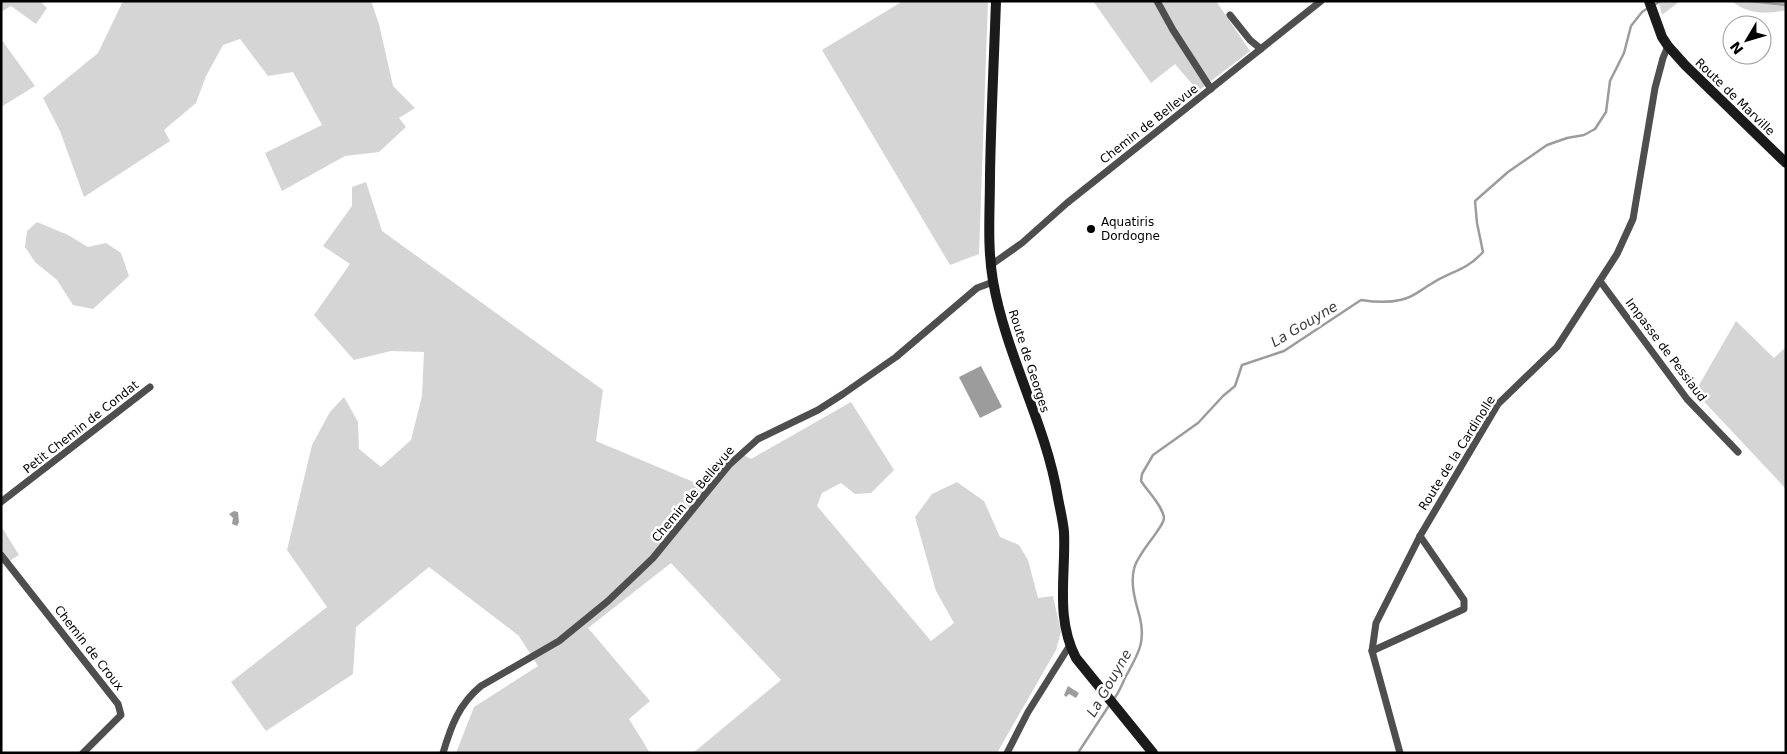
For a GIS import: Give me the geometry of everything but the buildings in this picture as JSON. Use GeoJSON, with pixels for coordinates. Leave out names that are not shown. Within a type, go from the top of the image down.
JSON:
{"type":"FeatureCollection","features":[{"type":"Feature","properties":{"kind":"street","name":"Route de Georges"},"geometry":{"type":"LineString","coordinates":[[996,1],[991,119],[989,238],[991,265],[993,282],[1010,347],[1054,476],[1064,532],[1062,588],[1065,629],[1076,658],[1153,753]]}},
{"type":"Feature","properties":{"kind":"street"},"geometry":{"type":"LineString","coordinates":[[1157,1],[1173,30],[1211,89]]}},
{"type":"Feature","properties":{"kind":"street","name":"Chemin de Bellevue"},"geometry":{"type":"LineString","coordinates":[[991,265],[1022,243],[1067,203],[1321,1]]}},
{"type":"Feature","properties":{"kind":"street","name":"Route de Marville"},"geometry":{"type":"LineString","coordinates":[[1650,2],[1655,20],[1668,46],[1685,65],[1786,163]]}},
{"type":"Feature","properties":{"kind":"street"},"geometry":{"type":"LineString","coordinates":[[1230,15],[1250,40],[1261,49]]}},
{"type":"Feature","properties":{"kind":"street","name":"Route de la Cardinolle"},"geometry":{"type":"LineString","coordinates":[[1400,753],[1372,652],[1376,623],[1420,536],[1498,404],[1556,347],[1600,281],[1626,237],[1632,219],[1656,88],[1663,58],[1668,46]]}},
{"type":"Feature","properties":{"kind":"street","name":"Impasse de Pessiaud"},"geometry":{"type":"LineString","coordinates":[[1600,281],[1687,399],[1738,452]]}},
{"type":"Feature","properties":{"kind":"street","name":"Chemin de Bellevue"},"geometry":{"type":"LineString","coordinates":[[443,753],[457,714],[471,694],[481,686],[566,636],[608,601],[673,537],[710,487],[747,447],[758,438],[818,410],[858,384],[896,357],[977,288],[993,282]]}},
{"type":"Feature","properties":{"kind":"street","name":"Petit Chemin de Condat"},"geometry":{"type":"LineString","coordinates":[[1,502],[150,387]]}},
{"type":"Feature","properties":{"kind":"street"},"geometry":{"type":"LineString","coordinates":[[1372,652],[1464,609],[1464,600],[1420,536]]}},
{"type":"Feature","properties":{"kind":"street","name":"Chemin de Croux"},"geometry":{"type":"LineString","coordinates":[[1,555],[74,646],[121,710],[121,715],[115,723],[83,753]]}},
{"type":"Feature","properties":{"kind":"street"},"geometry":{"type":"LineString","coordinates":[[1007,753],[1028,712],[1070,645]]}},
{"type":"Feature","properties":{"kind":"shaded area"},"geometry":{"type":"Polygon","coordinates":[[[1,1],[40,1],[47,8],[36,24],[11,6],[1,12],[1,1]]]}},
{"type":"Feature","properties":{"kind":"shaded area"},"geometry":{"type":"Polygon","coordinates":[[[123,1],[371,1],[379,24],[393,86],[415,108],[399,118],[406,127],[379,152],[345,156],[282,191],[265,153],[322,125],[293,72],[268,76],[240,39],[223,45],[206,76],[196,103],[164,130],[170,141],[84,197],[60,131],[43,98],[98,53],[123,1]]]}},
{"type":"Feature","properties":{"kind":"shaded area"},"geometry":{"type":"Polygon","coordinates":[[[903,1],[988,1],[979,254],[950,265],[822,50],[903,1]]]}},
{"type":"Feature","properties":{"kind":"shaded area"},"geometry":{"type":"Polygon","coordinates":[[[1093,1],[1216,1],[1250,51],[1198,91],[1175,64],[1151,83],[1093,1]]]}},
{"type":"Feature","properties":{"kind":"shaded area"},"geometry":{"type":"Polygon","coordinates":[[[1658,1],[1680,1],[1662,15],[1658,1]]]}},
{"type":"Feature","properties":{"kind":"shaded area"},"geometry":{"type":"Polygon","coordinates":[[[1732,1],[1786,1],[1786,10],[1772,13],[1751,11],[1732,1]]]}},
{"type":"Feature","properties":{"kind":"shaded area"},"geometry":{"type":"Polygon","coordinates":[[[1,39],[35,86],[1,107],[1,39]]]}},
{"type":"Feature","properties":{"kind":"shaded area"},"geometry":{"type":"Polygon","coordinates":[[[366,182],[382,231],[603,390],[596,441],[696,483],[740,453],[751,459],[851,402],[894,470],[871,493],[855,494],[841,483],[822,493],[817,506],[931,641],[954,623],[936,591],[915,517],[932,494],[957,482],[984,501],[1000,537],[1019,545],[1028,560],[1038,598],[1053,596],[1061,632],[1056,650],[997,753],[693,753],[781,680],[671,563],[588,628],[650,701],[629,719],[650,753],[456,753],[474,707],[538,666],[519,636],[429,567],[356,627],[353,674],[266,731],[231,682],[327,607],[287,550],[312,445],[330,412],[344,397],[358,422],[359,449],[381,467],[411,440],[422,396],[424,352],[391,351],[354,360],[314,315],[350,264],[323,246],[352,206],[352,187],[366,182]]]}},
{"type":"Feature","properties":{"kind":"shaded area"},"geometry":{"type":"Polygon","coordinates":[[[37,222],[68,235],[88,247],[106,243],[121,253],[129,276],[93,309],[73,305],[57,280],[35,262],[25,247],[27,231],[37,222]]]}},
{"type":"Feature","properties":{"kind":"shaded area"},"geometry":{"type":"Polygon","coordinates":[[[1736,321],[1774,358],[1786,347],[1786,489],[1695,392],[1736,321]]]}},
{"type":"Feature","properties":{"kind":"shaded area"},"geometry":{"type":"Polygon","coordinates":[[[981,366],[1002,407],[980,418],[959,377],[981,366]]]}},
{"type":"Feature","properties":{"kind":"shaded area"},"geometry":{"type":"Polygon","coordinates":[[[234,511],[238,512],[239,522],[237,526],[232,524],[233,518],[229,514],[234,511]]]}},
{"type":"Feature","properties":{"kind":"shaded area"},"geometry":{"type":"Polygon","coordinates":[[[1,526],[19,555],[1,566],[1,526]]]}},
{"type":"Feature","properties":{"kind":"shaded area"},"geometry":{"type":"Polygon","coordinates":[[[1068,686],[1079,693],[1076,698],[1069,694],[1066,697],[1064,695],[1068,686]]]}},
{"type":"Feature","properties":{"kind":"waterway","name":"La Gouyne"},"geometry":{"type":"LineString","coordinates":[[1653,6],[1660,1]]}},
{"type":"Feature","properties":{"kind":"waterway","name":"La Gouyne"},"geometry":{"type":"LineString","coordinates":[[1750,1],[1786,5]]}},
{"type":"Feature","properties":{"kind":"waterway","name":"La Gouyne"},"geometry":{"type":"LineString","coordinates":[[1113,700],[1137,655],[1141,642],[1142,627],[1133,588],[1134,569],[1140,556],[1160,527],[1164,517],[1158,503],[1141,481],[1142,474],[1153,455],[1198,423],[1235,386],[1242,365],[1284,351],[1361,300],[1386,302],[1409,298],[1477,258],[1483,252],[1475,201],[1508,172],[1547,145],[1567,138],[1584,135],[1595,129],[1606,112],[1610,81],[1624,53],[1631,26],[1642,12],[1648,8]]}},
{"type":"Feature","properties":{"kind":"waterway","name":"La Gouyne"},"geometry":{"type":"LineString","coordinates":[[1078,753],[1110,704]]}},
{"type":"Feature","properties":{"kind":"place","name":"Aquatiris Dordogne"},"geometry":{"type":"Point","coordinates":[1091,229]}}]}
